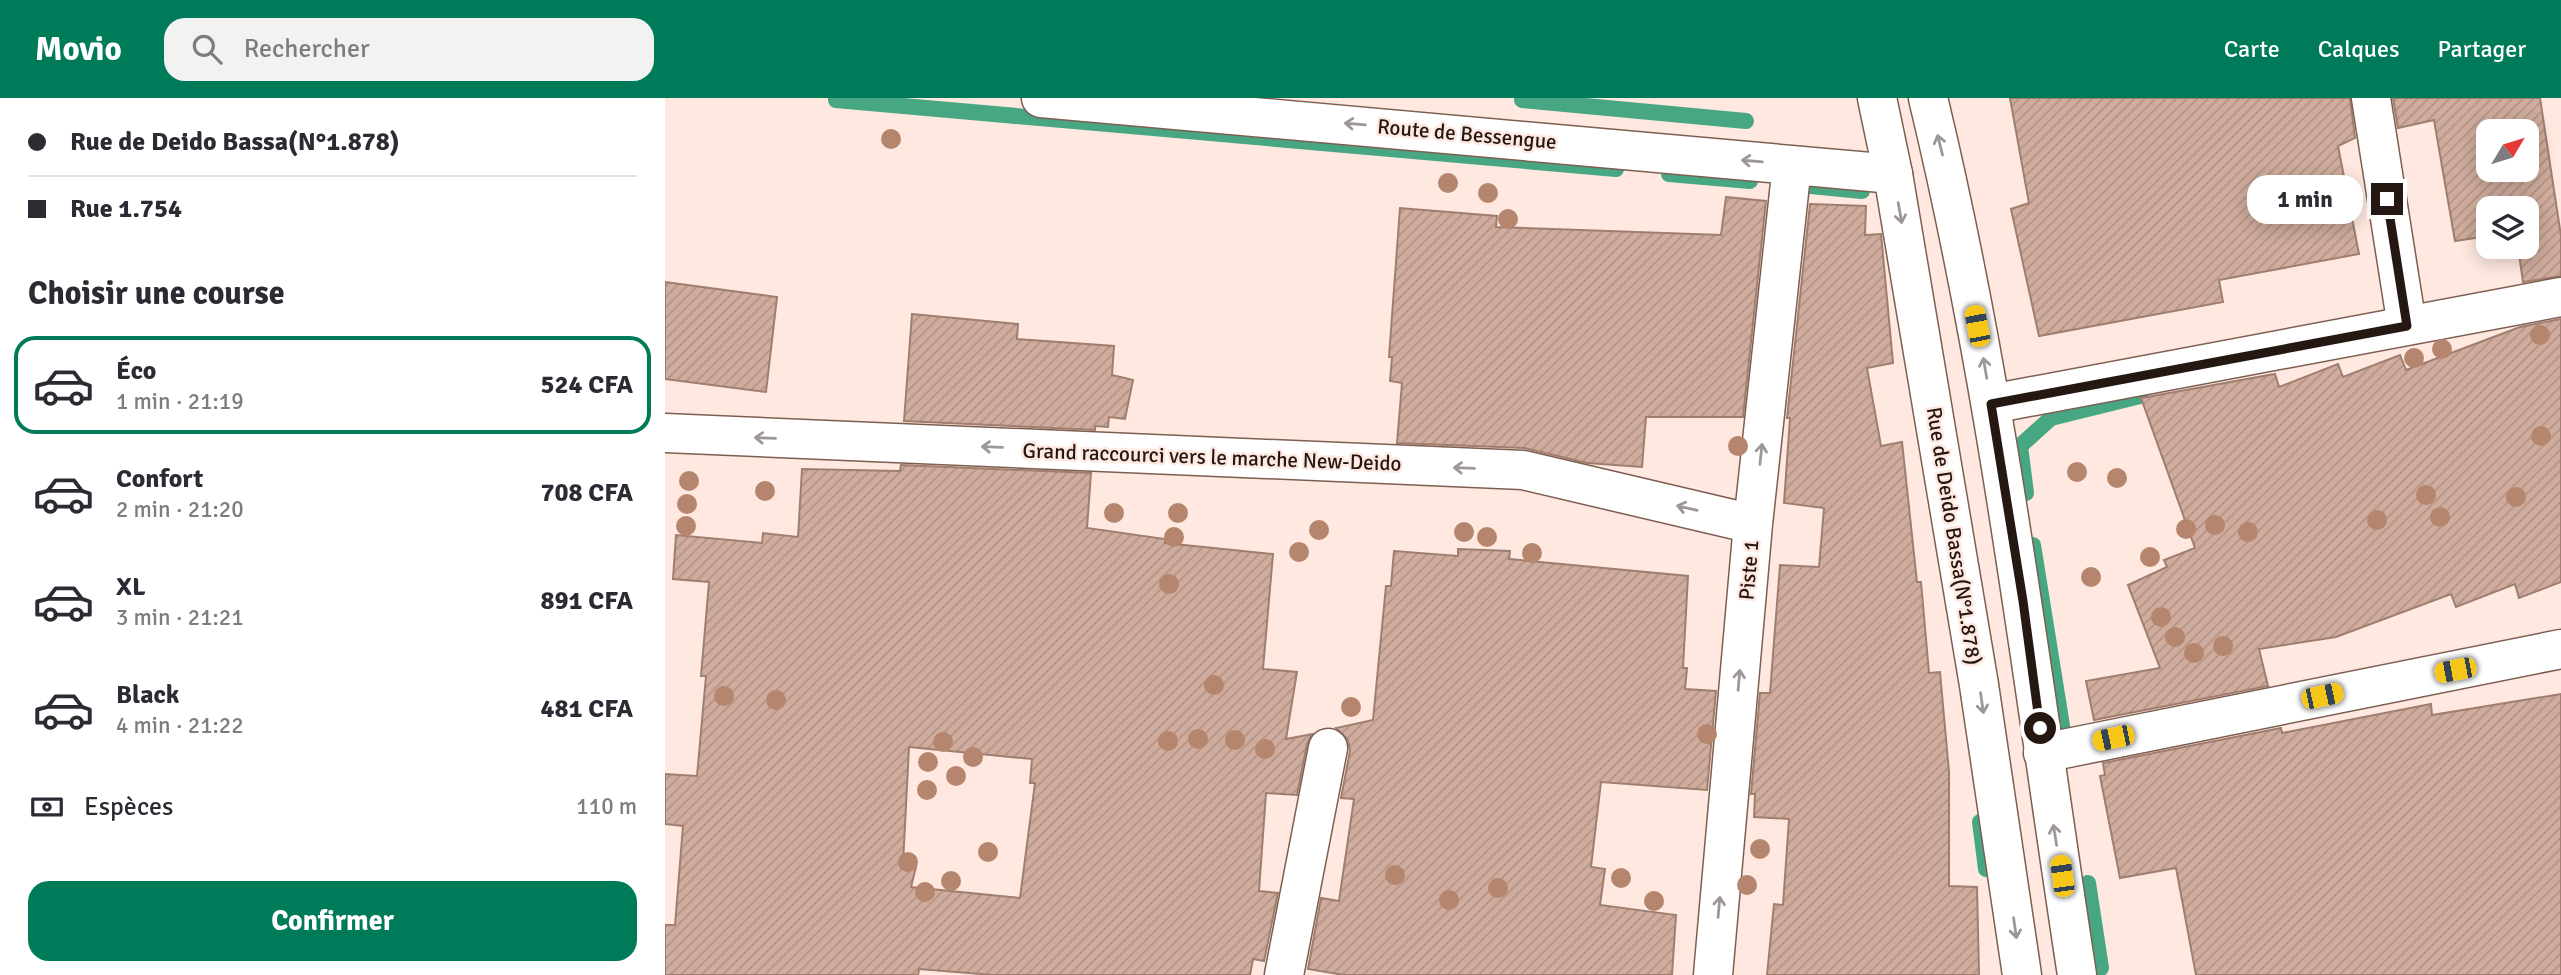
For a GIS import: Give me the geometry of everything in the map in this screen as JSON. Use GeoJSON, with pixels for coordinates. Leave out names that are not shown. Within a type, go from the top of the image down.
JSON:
{"type":"FeatureCollection","features":[{"type":"Feature","properties":{"kind":"street","name":"Route de Bessengue"},"geometry":{"type":"LineString","coordinates":[[1041,98],[1893,174]]}},
{"type":"Feature","properties":{"kind":"street","name":"Rue de Deido Bassa(N°1.878)"},"geometry":{"type":"LineString","coordinates":[[1877,98],[1893,174],[1977,672],[2022,975]]}},
{"type":"Feature","properties":{"kind":"street"},"geometry":{"type":"LineString","coordinates":[[1928,98],[1958,220],[1991,404],[2023,601],[2077,975]]}},
{"type":"Feature","properties":{"kind":"street"},"geometry":{"type":"LineString","coordinates":[[2371,98],[2407,326]]}},
{"type":"Feature","properties":{"kind":"street","name":"Piste 1"},"geometry":{"type":"LineString","coordinates":[[1713,975],[1753,524],[1792,165]]}},
{"type":"Feature","properties":{"kind":"street"},"geometry":{"type":"LineString","coordinates":[[1991,404],[2561,297]]}},
{"type":"Feature","properties":{"kind":"street","name":"Grand raccourci vers le marche New-Deido"},"geometry":{"type":"LineString","coordinates":[[666,439],[1523,470],[1753,524]]}},
{"type":"Feature","properties":{"kind":"street"},"geometry":{"type":"LineString","coordinates":[[2043,753],[2561,649]]}},
{"type":"Feature","properties":{"kind":"street"},"geometry":{"type":"LineString","coordinates":[[1284,975],[1328,748]]}},
{"type":"Feature","properties":{"kind":"building"},"geometry":{"type":"Polygon","coordinates":[[[2010,98],[2350,98],[2355,138],[2338,146],[2359,254],[2219,280],[2223,302],[2039,336],[2011,209],[2029,203],[2010,98]]]}},
{"type":"Feature","properties":{"kind":"building"},"geometry":{"type":"Polygon","coordinates":[[[2393,98],[2540,98],[2561,236],[2561,276],[2523,282],[2520,259],[2539,259],[2539,196],[2476,196],[2476,238],[2455,241],[2434,120],[2398,128],[2393,98]]]}},
{"type":"Feature","properties":{"kind":"building"},"geometry":{"type":"Polygon","coordinates":[[[1726,197],[1766,201],[1743,417],[1646,417],[1642,467],[1587,463],[1524,448],[1397,443],[1402,383],[1390,381],[1392,357],[1389,357],[1400,208],[1497,216],[1496,227],[1721,235],[1726,197]]]}},
{"type":"Feature","properties":{"kind":"building"},"geometry":{"type":"Polygon","coordinates":[[[1810,204],[1866,206],[1865,235],[1881,234],[1893,363],[1867,368],[1881,446],[1902,442],[1917,582],[1921,582],[1929,673],[1940,672],[1949,772],[1949,886],[1977,887],[1979,975],[1767,975],[1774,904],[1783,905],[1789,819],[1754,817],[1755,794],[1751,794],[1760,693],[1770,693],[1780,565],[1819,567],[1824,508],[1784,503],[1790,418],[1787,418],[1810,204]]]}},
{"type":"Feature","properties":{"kind":"building"},"geometry":{"type":"Polygon","coordinates":[[[665,282],[777,297],[766,392],[665,379],[665,282]]]}},
{"type":"Feature","properties":{"kind":"building"},"geometry":{"type":"Polygon","coordinates":[[[912,314],[1018,324],[1017,339],[1114,346],[1112,375],[1133,380],[1125,419],[1109,417],[1108,427],[1095,426],[1095,430],[904,421],[912,314]]]}},
{"type":"Feature","properties":{"kind":"building"},"geometry":{"type":"Polygon","coordinates":[[[2561,319],[2561,582],[2519,598],[2515,584],[2456,607],[2451,594],[2336,637],[2259,649],[2268,686],[2094,720],[2086,681],[2160,668],[2128,585],[2167,567],[2164,560],[2195,548],[2141,398],[2275,374],[2279,387],[2338,364],[2343,377],[2400,355],[2406,370],[2520,327],[2561,319]]]}},
{"type":"Feature","properties":{"kind":"building"},"geometry":{"type":"Polygon","coordinates":[[[901,465],[1091,473],[1087,528],[1165,539],[1165,543],[1273,554],[1263,669],[1297,672],[1286,739],[1312,734],[1307,744],[1297,795],[1266,793],[1259,891],[1278,893],[1264,961],[1253,959],[1250,975],[993,975],[919,969],[918,975],[665,975],[665,925],[675,925],[683,826],[665,824],[665,774],[697,776],[706,676],[701,676],[709,582],[673,579],[676,535],[762,543],[763,533],[798,537],[802,469],[900,471],[901,465]],[[909,747],[903,864],[916,867],[911,887],[1020,898],[1035,783],[1030,783],[1032,759],[909,747]]]}},
{"type":"Feature","properties":{"kind":"building"},"geometry":{"type":"Polygon","coordinates":[[[1458,549],[1510,551],[1509,559],[1688,576],[1683,668],[1687,668],[1685,689],[1716,691],[1707,790],[1601,782],[1591,867],[1605,869],[1600,905],[1676,915],[1672,975],[1344,975],[1308,969],[1321,898],[1339,901],[1354,799],[1341,798],[1350,751],[1348,740],[1336,728],[1373,720],[1386,586],[1391,586],[1394,551],[1458,556],[1458,549]]]}},
{"type":"Feature","properties":{"kind":"building"},"geometry":{"type":"Polygon","coordinates":[[[2561,694],[2561,975],[2196,975],[2176,868],[2120,878],[2100,776],[2105,775],[2103,763],[2281,728],[2282,733],[2431,704],[2432,715],[2561,694]]]}},
{"type":"Feature","properties":{"kind":"waterway"},"geometry":{"type":"LineString","coordinates":[[836,100],[1616,169]]}},
{"type":"Feature","properties":{"kind":"waterway"},"geometry":{"type":"LineString","coordinates":[[1522,100],[1746,121]]}},
{"type":"Feature","properties":{"kind":"waterway"},"geometry":{"type":"LineString","coordinates":[[1669,174],[1750,181]]}},
{"type":"Feature","properties":{"kind":"waterway"},"geometry":{"type":"LineString","coordinates":[[1790,184],[1862,191]]}},
{"type":"Feature","properties":{"kind":"waterway"},"geometry":{"type":"LineString","coordinates":[[2026,493],[2020,446],[2051,418],[2140,396]]}},
{"type":"Feature","properties":{"kind":"waterway"},"geometry":{"type":"LineString","coordinates":[[2033,545],[2064,738]]}},
{"type":"Feature","properties":{"kind":"waterway"},"geometry":{"type":"LineString","coordinates":[[1980,822],[1986,869]]}},
{"type":"Feature","properties":{"kind":"waterway"},"geometry":{"type":"LineString","coordinates":[[2088,883],[2101,968]]}},
{"type":"Feature","properties":{"kind":"route"},"geometry":{"type":"LineString","coordinates":[[2040,728],[2023,601],[1991,404],[2407,326],[2387,199]]}}]}
